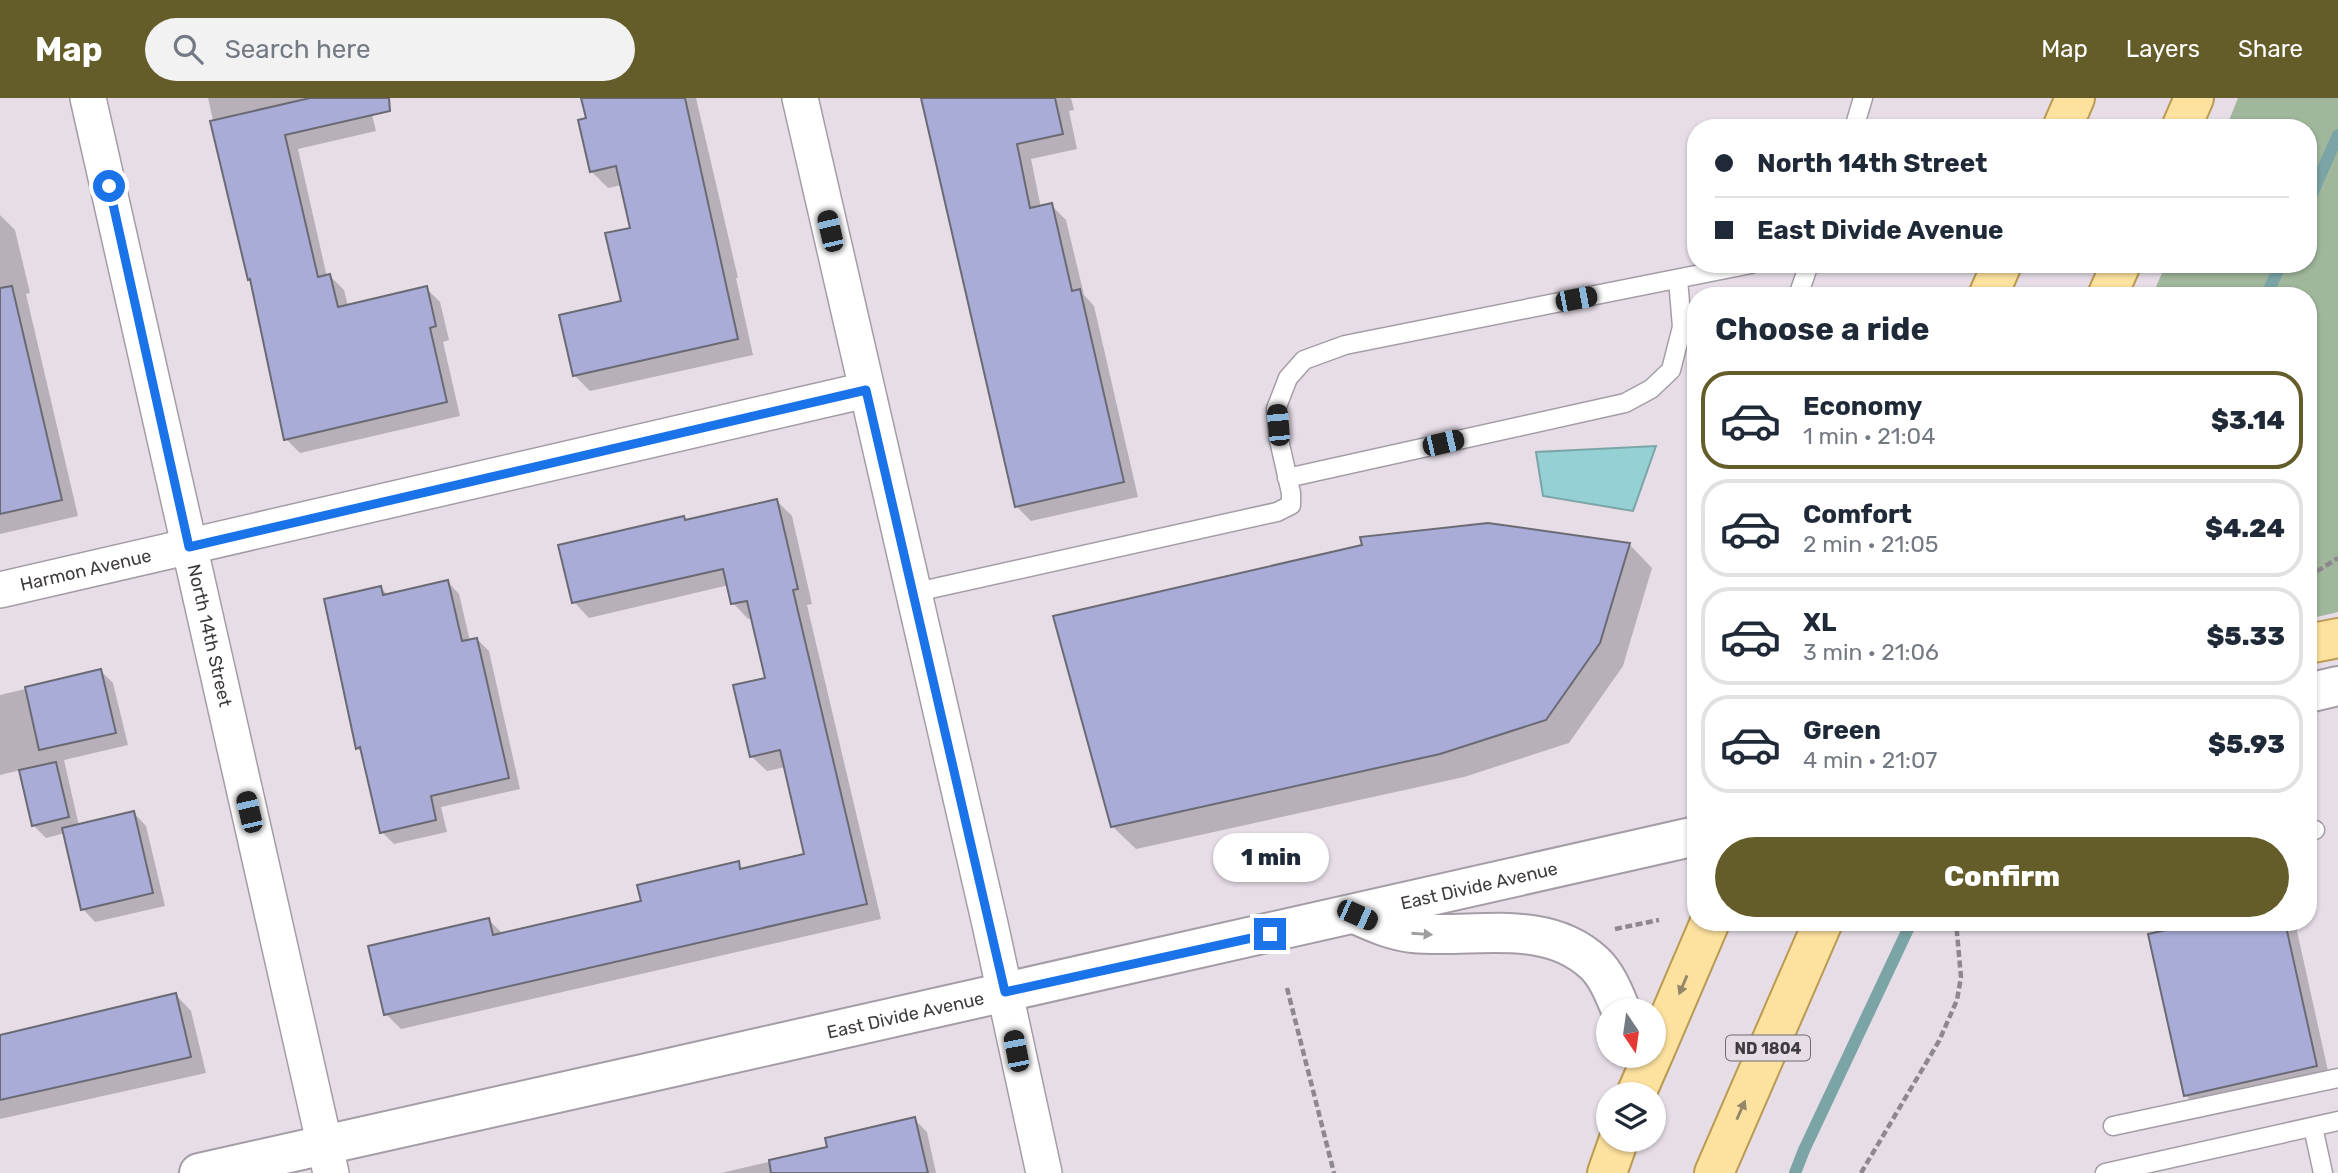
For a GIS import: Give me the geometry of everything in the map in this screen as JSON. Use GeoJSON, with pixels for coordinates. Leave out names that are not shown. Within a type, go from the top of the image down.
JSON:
{"type":"FeatureCollection","features":[{"type":"Feature","properties":{"kind":"main road"},"geometry":{"type":"LineString","coordinates":[[2066,119],[2075,98]]}},
{"type":"Feature","properties":{"kind":"main road"},"geometry":{"type":"LineString","coordinates":[[2185,119],[2194,98]]}},
{"type":"Feature","properties":{"kind":"main road"},"geometry":{"type":"LineString","coordinates":[[2317,642],[2338,638]]}},
{"type":"Feature","properties":{"kind":"main road"},"geometry":{"type":"LineString","coordinates":[[1666,1024],[1706,931]]}},
{"type":"Feature","properties":{"kind":"main road","name":"ND 1804"},"geometry":{"type":"LineString","coordinates":[[1714,1173],[1819,931]]}},
{"type":"Feature","properties":{"kind":"main road"},"geometry":{"type":"LineString","coordinates":[[1607,1173],[1614,1152]]}},
{"type":"Feature","properties":{"kind":"street","name":"North 14th Street"},"geometry":{"type":"LineString","coordinates":[[88,98],[327,1159]]}},
{"type":"Feature","properties":{"kind":"street"},"geometry":{"type":"LineString","coordinates":[[800,98],[1044,1173]]}},
{"type":"Feature","properties":{"kind":"street","name":"Harmon Avenue"},"geometry":{"type":"LineString","coordinates":[[0,590],[866,390]]}},
{"type":"Feature","properties":{"kind":"street"},"geometry":{"type":"LineString","coordinates":[[2317,691],[2338,686]]}},
{"type":"Feature","properties":{"kind":"street","name":"East Divide Avenue"},"geometry":{"type":"LineString","coordinates":[[199,1173],[327,1159],[1005,992],[1357,915],[1687,838]]}},
{"type":"Feature","properties":{"kind":"street"},"geometry":{"type":"LineString","coordinates":[[1357,915],[1381,926],[1409,933],[1518,933],[1543,937],[1564,944],[1594,963],[1605,977],[1615,998]]}},
{"type":"Feature","properties":{"kind":"lane"},"geometry":{"type":"LineString","coordinates":[[1857,119],[1863,98]]}},
{"type":"Feature","properties":{"kind":"lane"},"geometry":{"type":"LineString","coordinates":[[912,593],[1277,512],[1291,505],[1276,409],[1288,378],[1304,360],[1345,345],[1707,273]]}},
{"type":"Feature","properties":{"kind":"lane"},"geometry":{"type":"LineString","coordinates":[[1287,478],[1625,403],[1651,389],[1671,370],[1682,327],[1678,279]]}},
{"type":"Feature","properties":{"kind":"lane"},"geometry":{"type":"LineString","coordinates":[[2113,1126],[2338,1078]]}},
{"type":"Feature","properties":{"kind":"lane"},"geometry":{"type":"LineString","coordinates":[[2105,1173],[2338,1121]]}},
{"type":"Feature","properties":{"kind":"lane"},"geometry":{"type":"LineString","coordinates":[[2313,1127],[2323,1173]]}},
{"type":"Feature","properties":{"kind":"path"},"geometry":{"type":"LineString","coordinates":[[2317,571],[2338,558]]}},
{"type":"Feature","properties":{"kind":"path"},"geometry":{"type":"LineString","coordinates":[[1604,931],[1658,920]]}},
{"type":"Feature","properties":{"kind":"path"},"geometry":{"type":"LineString","coordinates":[[1861,1173],[1939,1041],[1957,1000],[1961,977],[1957,931]]}},
{"type":"Feature","properties":{"kind":"path"},"geometry":{"type":"LineString","coordinates":[[1287,988],[1334,1173]]}},
{"type":"Feature","properties":{"kind":"green space"},"geometry":{"type":"Polygon","coordinates":[[[2238,98],[2338,98],[2338,612],[2317,617],[2317,287],[2156,287],[2162,273],[2317,273],[2317,119],[2230,119],[2238,98]]]}},
{"type":"Feature","properties":{"kind":"water"},"geometry":{"type":"Polygon","coordinates":[[[1656,446],[1633,511],[1543,496],[1536,452],[1656,446]]]}},
{"type":"Feature","properties":{"kind":"building"},"geometry":{"type":"Polygon","coordinates":[[[310,98],[389,98],[390,111],[285,135],[318,277],[330,274],[338,307],[427,286],[436,326],[430,328],[447,402],[284,440],[250,279],[248,280],[210,121],[310,98]]]}},
{"type":"Feature","properties":{"kind":"building"},"geometry":{"type":"Polygon","coordinates":[[[581,98],[685,98],[738,339],[573,376],[559,315],[621,301],[605,233],[630,228],[616,166],[590,172],[578,120],[586,118],[581,98]]]}},
{"type":"Feature","properties":{"kind":"building"},"geometry":{"type":"Polygon","coordinates":[[[921,98],[1055,98],[1063,134],[1017,144],[1030,208],[1052,203],[1072,291],[1080,289],[1124,482],[1015,507],[921,98]]]}},
{"type":"Feature","properties":{"kind":"building"},"geometry":{"type":"Polygon","coordinates":[[[12,286],[62,500],[0,514],[0,288],[12,286]]]}},
{"type":"Feature","properties":{"kind":"building"},"geometry":{"type":"Polygon","coordinates":[[[777,499],[798,589],[793,590],[867,904],[384,1015],[368,946],[489,918],[493,935],[641,901],[637,885],[739,861],[740,869],[804,854],[780,750],[750,757],[733,685],[765,678],[747,601],[731,604],[723,569],[572,603],[558,545],[684,516],[685,520],[777,499]]]}},
{"type":"Feature","properties":{"kind":"building"},"geometry":{"type":"Polygon","coordinates":[[[1488,523],[1630,543],[1600,643],[1546,720],[1440,754],[1111,827],[1053,616],[1362,545],[1360,537],[1488,523]]]}},
{"type":"Feature","properties":{"kind":"building"},"geometry":{"type":"Polygon","coordinates":[[[448,580],[462,641],[477,638],[509,778],[431,796],[436,820],[380,833],[360,747],[356,749],[324,599],[381,586],[383,595],[448,580]]]}},
{"type":"Feature","properties":{"kind":"building"},"geometry":{"type":"Polygon","coordinates":[[[101,669],[116,733],[39,750],[25,687],[101,669]]]}},
{"type":"Feature","properties":{"kind":"building"},"geometry":{"type":"Polygon","coordinates":[[[56,762],[69,817],[32,826],[19,770],[56,762]]]}},
{"type":"Feature","properties":{"kind":"building"},"geometry":{"type":"Polygon","coordinates":[[[134,811],[153,893],[81,910],[62,828],[134,811]]]}},
{"type":"Feature","properties":{"kind":"building"},"geometry":{"type":"Polygon","coordinates":[[[2162,931],[2287,931],[2317,1066],[2184,1096],[2148,934],[2162,931]]]}},
{"type":"Feature","properties":{"kind":"building"},"geometry":{"type":"Polygon","coordinates":[[[176,993],[191,1057],[0,1100],[0,1035],[176,993]]]}},
{"type":"Feature","properties":{"kind":"building"},"geometry":{"type":"Polygon","coordinates":[[[915,1117],[928,1173],[771,1173],[769,1160],[827,1147],[825,1138],[915,1117]]]}},
{"type":"Feature","properties":{"kind":"waterway"},"geometry":{"type":"LineString","coordinates":[[2317,183],[2338,135]]}},
{"type":"Feature","properties":{"kind":"waterway"},"geometry":{"type":"LineString","coordinates":[[2270,287],[2277,273]]}},
{"type":"Feature","properties":{"kind":"waterway"},"geometry":{"type":"LineString","coordinates":[[1795,1173],[1907,931]]}},
{"type":"Feature","properties":{"kind":"route"},"geometry":{"type":"LineString","coordinates":[[109,186],[189,547],[866,390],[1005,992],[1270,934]]}}]}
